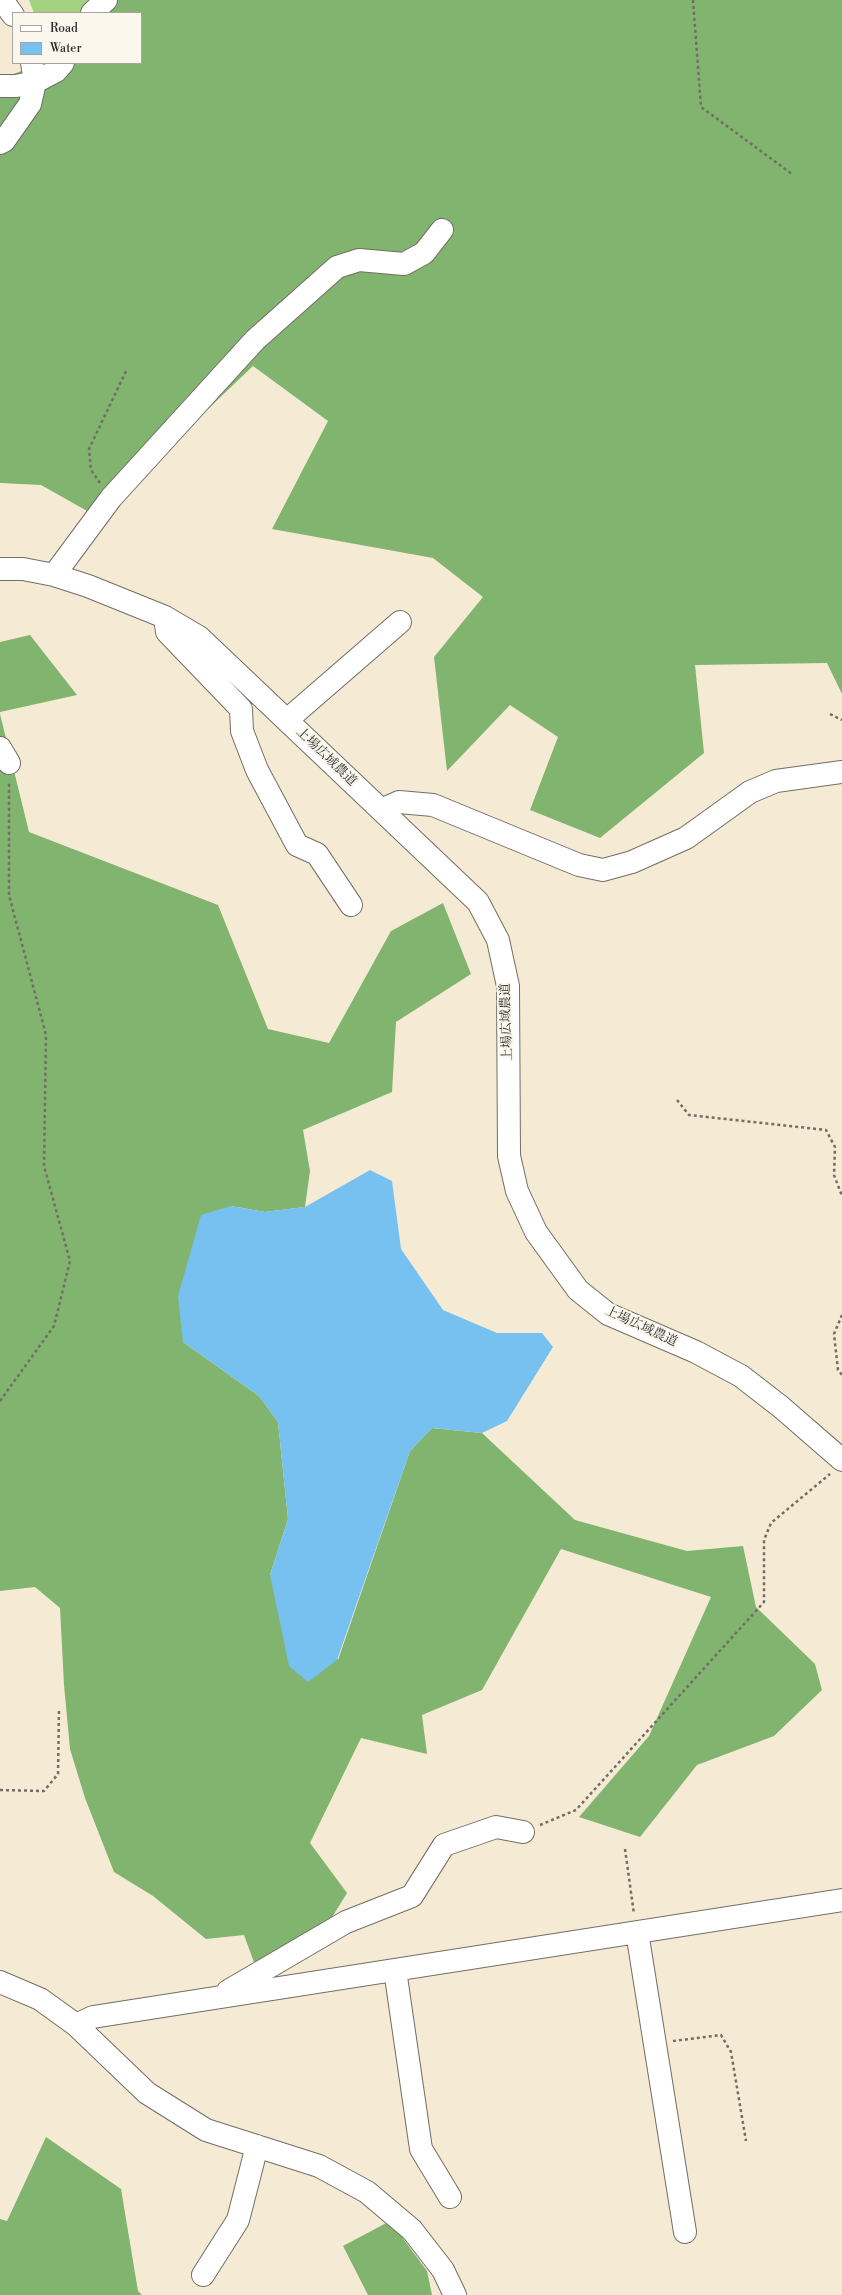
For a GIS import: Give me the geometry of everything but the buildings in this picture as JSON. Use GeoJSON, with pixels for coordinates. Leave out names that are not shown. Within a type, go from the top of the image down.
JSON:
{"type":"FeatureCollection","features":[{"type":"Feature","properties":{"kind":"street"},"geometry":{"type":"LineString","coordinates":[[2,0],[12,14]]}},
{"type":"Feature","properties":{"kind":"street"},"geometry":{"type":"LineString","coordinates":[[93,12],[106,0]]}},
{"type":"Feature","properties":{"kind":"street"},"geometry":{"type":"LineString","coordinates":[[0,86],[16,86],[34,73],[56,71],[62,64]]}},
{"type":"Feature","properties":{"kind":"street"},"geometry":{"type":"LineString","coordinates":[[0,143],[4,141],[30,104],[34,73]]}},
{"type":"Feature","properties":{"kind":"street"},"geometry":{"type":"LineString","coordinates":[[54,575],[111,498],[255,340],[338,267],[359,260],[404,264],[424,253],[442,230]]}},
{"type":"Feature","properties":{"kind":"street","name":"上場広域農道"},"geometry":{"type":"LineString","coordinates":[[0,569],[23,568],[54,575],[165,617],[199,637],[478,902],[498,940],[508,986],[509,1156],[517,1191],[536,1232],[578,1290],[608,1314],[696,1352],[741,1376],[781,1407],[839,1465]]}},
{"type":"Feature","properties":{"kind":"street"},"geometry":{"type":"LineString","coordinates":[[165,617],[166,632],[241,709],[242,731],[257,770],[297,845],[317,854],[351,905]]}},
{"type":"Feature","properties":{"kind":"street"},"geometry":{"type":"LineString","coordinates":[[287,720],[400,622]]}},
{"type":"Feature","properties":{"kind":"street"},"geometry":{"type":"LineString","coordinates":[[381,810],[399,802],[433,805],[579,864],[603,870],[632,862],[686,838],[750,792],[776,781],[842,772]]}},
{"type":"Feature","properties":{"kind":"street"},"geometry":{"type":"LineString","coordinates":[[216,1998],[346,1922],[412,1896],[444,1845],[496,1827],[523,1832]]}},
{"type":"Feature","properties":{"kind":"street"},"geometry":{"type":"LineString","coordinates":[[76,2025],[92,2017],[842,1900]]}},
{"type":"Feature","properties":{"kind":"street"},"geometry":{"type":"LineString","coordinates":[[636,1932],[685,2232]]}},
{"type":"Feature","properties":{"kind":"street"},"geometry":{"type":"LineString","coordinates":[[395,1970],[421,2149],[450,2197]]}},
{"type":"Feature","properties":{"kind":"street"},"geometry":{"type":"LineString","coordinates":[[0,1982],[40,1999],[76,2025],[148,2094],[206,2130],[319,2166],[367,2192],[412,2230],[443,2270],[455,2295]]}},
{"type":"Feature","properties":{"kind":"street"},"geometry":{"type":"LineString","coordinates":[[203,2275],[238,2220],[257,2146]]}},
{"type":"Feature","properties":{"kind":"path"},"geometry":{"type":"LineString","coordinates":[[693,0],[701,107],[792,174]]}},
{"type":"Feature","properties":{"kind":"path"},"geometry":{"type":"LineString","coordinates":[[111,498],[91,470],[89,449],[127,369]]}},
{"type":"Feature","properties":{"kind":"path"},"geometry":{"type":"LineString","coordinates":[[830,714],[842,720]]}},
{"type":"Feature","properties":{"kind":"path"},"geometry":{"type":"LineString","coordinates":[[0,1402],[54,1326],[70,1261],[44,1166],[46,1035],[9,895],[4,756]]}},
{"type":"Feature","properties":{"kind":"path"},"geometry":{"type":"LineString","coordinates":[[677,1100],[688,1115],[826,1130],[835,1147],[834,1175],[842,1196]]}},
{"type":"Feature","properties":{"kind":"path"},"geometry":{"type":"LineString","coordinates":[[842,1315],[834,1334],[838,1370],[842,1375]]}},
{"type":"Feature","properties":{"kind":"path"},"geometry":{"type":"LineString","coordinates":[[523,1832],[576,1810],[764,1602],[764,1540],[771,1523],[839,1465]]}},
{"type":"Feature","properties":{"kind":"path"},"geometry":{"type":"LineString","coordinates":[[0,1790],[44,1791],[58,1774],[59,1708]]}},
{"type":"Feature","properties":{"kind":"path"},"geometry":{"type":"LineString","coordinates":[[625,1849],[636,1932]]}},
{"type":"Feature","properties":{"kind":"path"},"geometry":{"type":"LineString","coordinates":[[654,2043],[721,2035],[731,2052],[746,2141]]}},
{"type":"Feature","properties":{"kind":"green space"},"geometry":{"type":"Polygon","coordinates":[[[29,0],[101,0],[91,12],[34,12],[29,0]]]}},
{"type":"Feature","properties":{"kind":"green space"},"geometry":{"type":"Polygon","coordinates":[[[101,0],[842,0],[842,694],[827,663],[695,665],[704,753],[600,838],[530,810],[558,737],[510,705],[447,771],[434,657],[483,597],[433,558],[272,529],[328,421],[253,366],[96,516],[41,485],[0,483],[0,79],[40,64],[142,64],[142,12],[91,12],[101,0]]]}},
{"type":"Feature","properties":{"kind":"green space"},"geometry":{"type":"Polygon","coordinates":[[[30,635],[77,695],[0,712],[0,642],[30,635]]]}},
{"type":"Feature","properties":{"kind":"green space"},"geometry":{"type":"Polygon","coordinates":[[[0,714],[29,832],[218,905],[268,1029],[329,1043],[391,931],[443,903],[471,974],[396,1022],[392,1092],[303,1130],[310,1171],[305,1207],[265,1212],[231,1206],[183,1342],[259,1396],[278,1422],[288,1519],[270,1575],[338,1660],[410,1451],[432,1428],[482,1433],[575,1520],[687,1551],[743,1546],[756,1607],[815,1664],[822,1690],[774,1736],[697,1765],[640,1837],[579,1817],[649,1736],[711,1597],[561,1549],[482,1690],[422,1715],[427,1754],[361,1738],[310,1843],[347,1893],[315,1945],[255,1965],[244,1935],[206,1939],[153,1896],[114,1872],[85,1798],[70,1749],[64,1685],[60,1608],[35,1587],[0,1591],[0,714]]]}},
{"type":"Feature","properties":{"kind":"green space"},"geometry":{"type":"Polygon","coordinates":[[[46,2137],[121,2189],[138,2291],[142,2295],[0,2295],[0,2219],[7,2221],[46,2137]]]}},
{"type":"Feature","properties":{"kind":"green space"},"geometry":{"type":"Polygon","coordinates":[[[390,2221],[427,2271],[432,2295],[368,2295],[343,2246],[390,2221]]]}},
{"type":"Feature","properties":{"kind":"water"},"geometry":{"type":"Polygon","coordinates":[[[370,1170],[392,1181],[401,1249],[443,1310],[497,1333],[542,1333],[553,1347],[507,1421],[482,1433],[432,1428],[410,1451],[337,1660],[308,1682],[289,1666],[270,1575],[288,1519],[278,1422],[259,1396],[183,1342],[178,1296],[201,1215],[231,1206],[265,1212],[305,1207],[370,1170]]]}}]}
